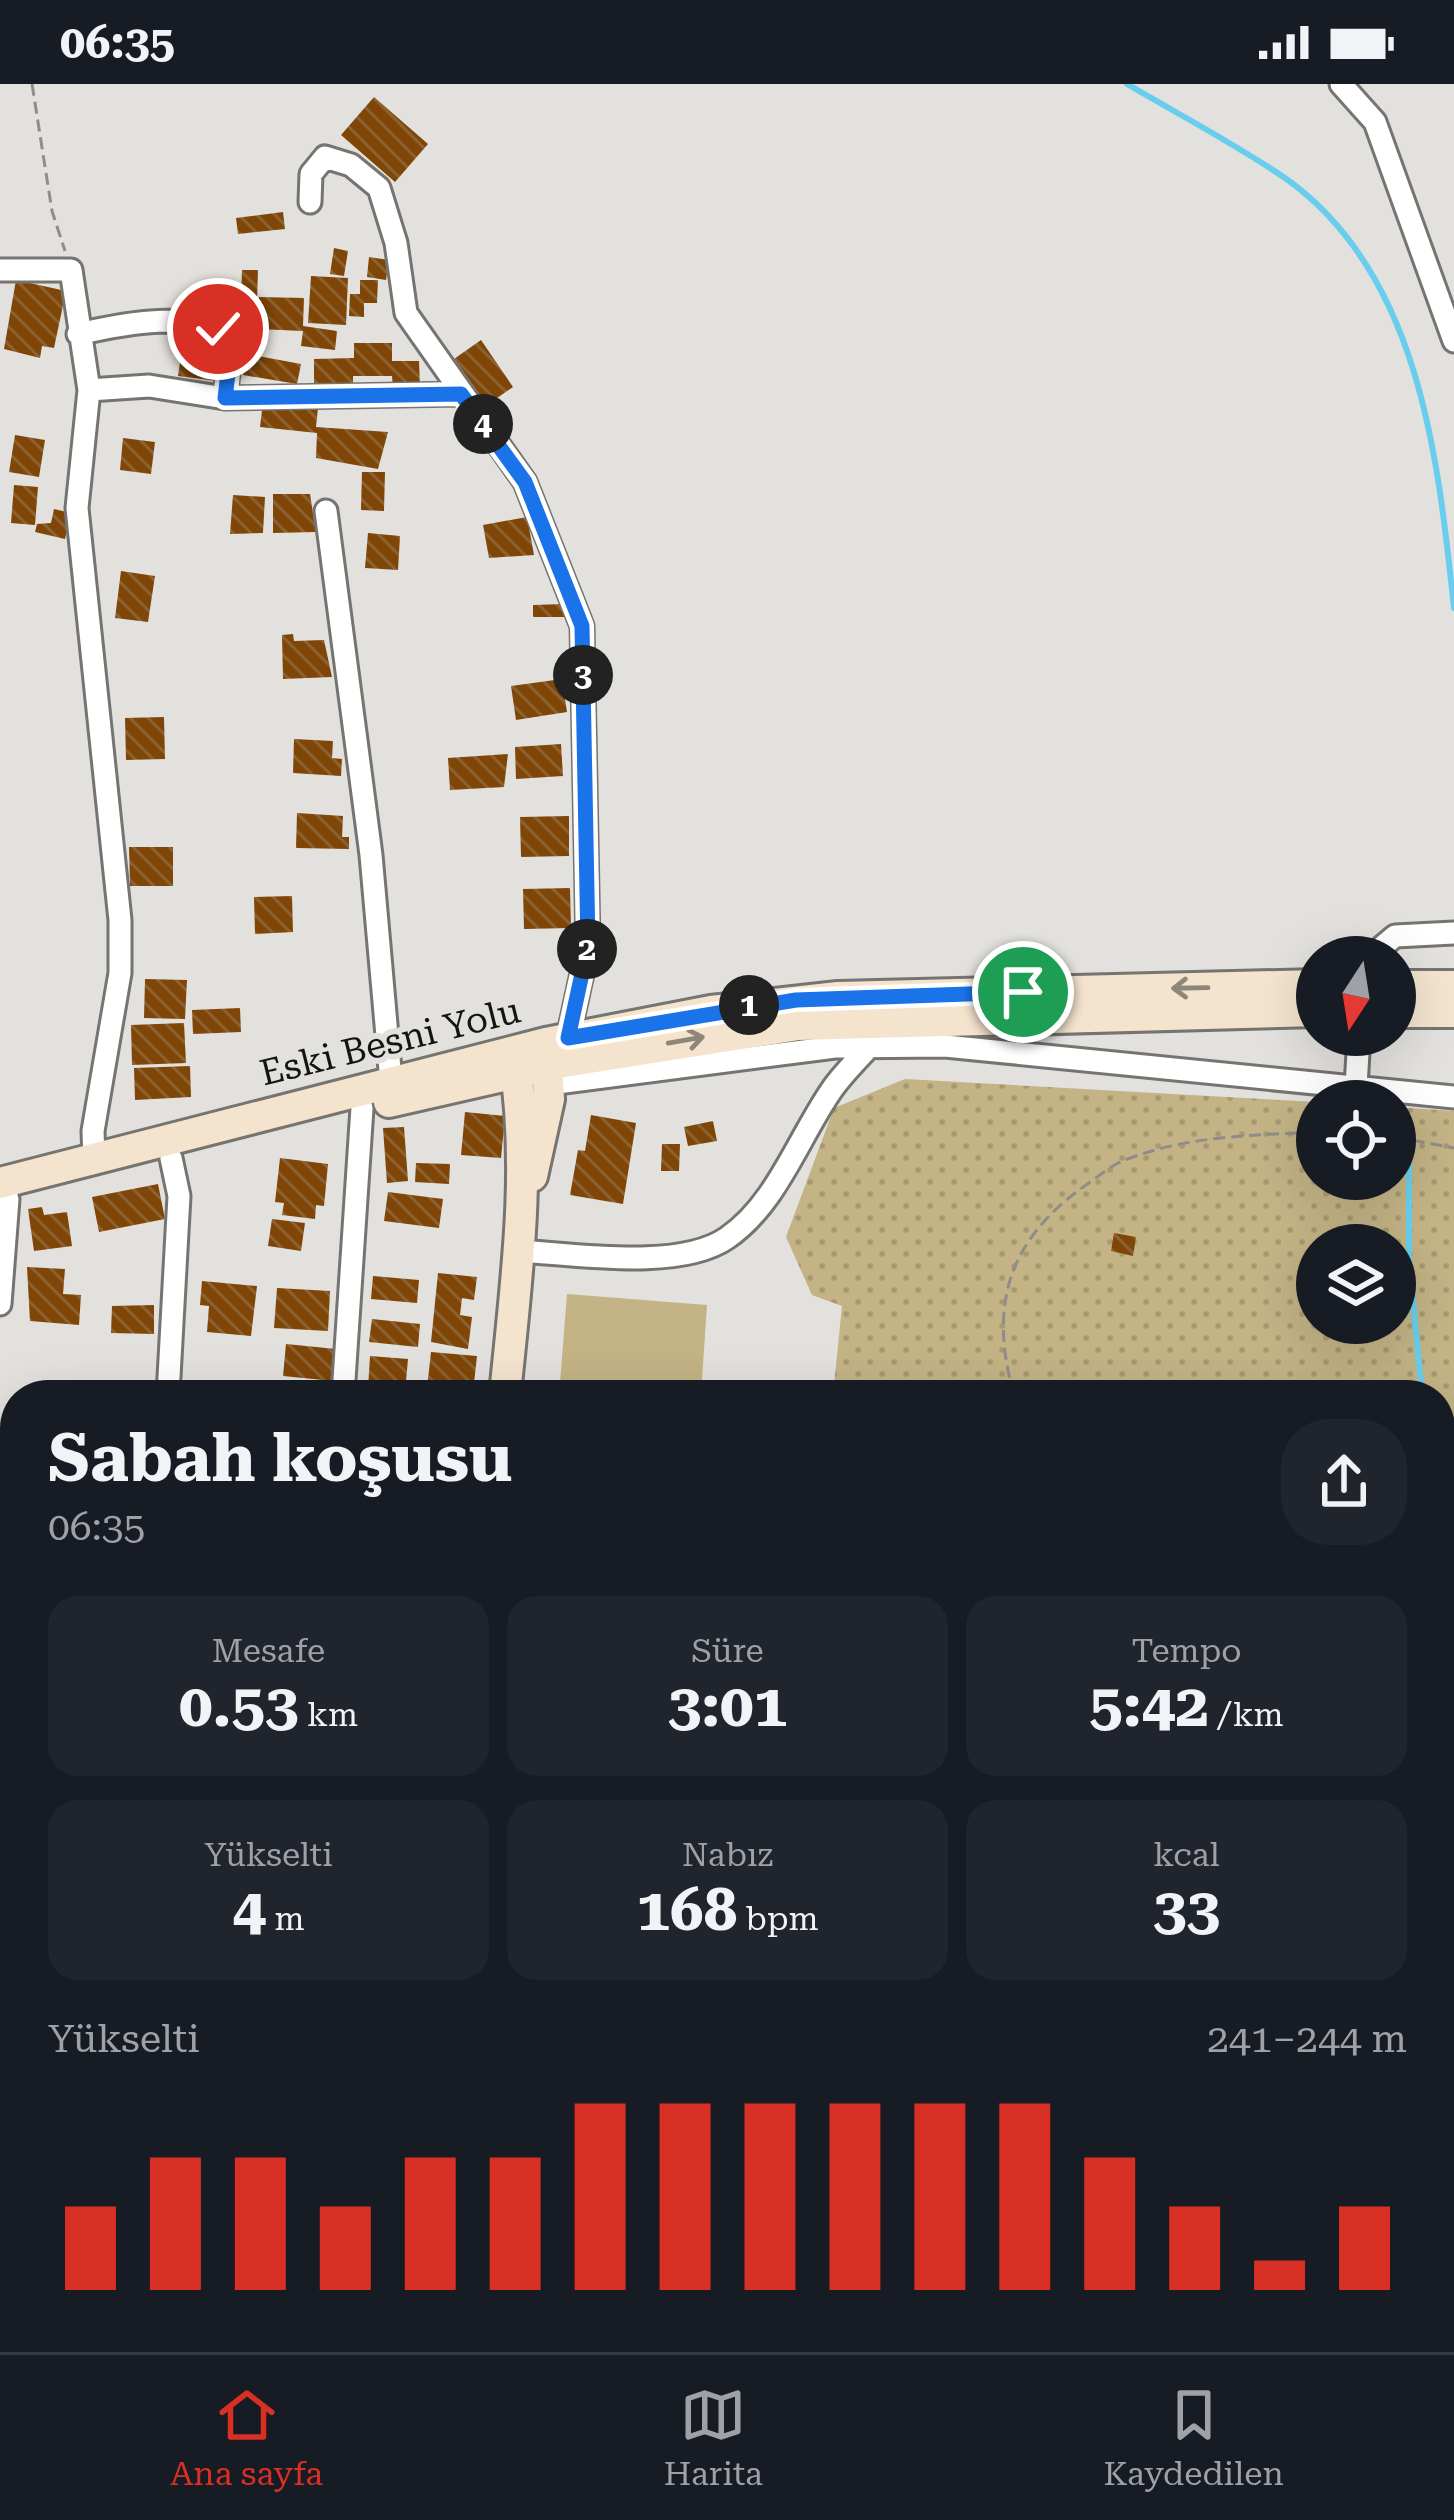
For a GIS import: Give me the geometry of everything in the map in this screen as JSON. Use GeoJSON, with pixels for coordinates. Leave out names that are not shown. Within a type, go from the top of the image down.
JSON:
{"type":"FeatureCollection","features":[{"type":"Feature","properties":{"kind":"main road"},"geometry":{"type":"LineString","coordinates":[[1416,986],[1454,986]]}},
{"type":"Feature","properties":{"kind":"main road","name":"Eski Besni Yolu"},"geometry":{"type":"LineString","coordinates":[[3,1194],[94,1158],[391,1081],[553,1058],[796,1000],[1296,998]]}},
{"type":"Feature","properties":{"kind":"main road"},"geometry":{"type":"LineString","coordinates":[[1416,1012],[1454,1012]]}},
{"type":"Feature","properties":{"kind":"main road"},"geometry":{"type":"LineString","coordinates":[[523,1211],[545,1130],[553,1058]]}},
{"type":"Feature","properties":{"kind":"main road","name":"Eski Besni Yolu"},"geometry":{"type":"LineString","coordinates":[[3,1194],[171,1158],[514,1062]]}},
{"type":"Feature","properties":{"kind":"main road"},"geometry":{"type":"LineString","coordinates":[[506,1380],[523,1211],[514,1062]]}},
{"type":"Feature","properties":{"kind":"street"},"geometry":{"type":"LineString","coordinates":[[1341,84],[1375,122],[1454,341]]}},
{"type":"Feature","properties":{"kind":"street"},"geometry":{"type":"LineString","coordinates":[[310,202],[311,174],[325,157],[351,165],[379,188],[396,243],[406,313],[525,482],[582,626],[588,946],[553,1058],[945,1046],[1296,1081]]}},
{"type":"Feature","properties":{"kind":"street"},"geometry":{"type":"LineString","coordinates":[[0,270],[71,270],[89,390],[77,508],[91,602],[120,920],[120,973],[93,1131],[94,1158]]}},
{"type":"Feature","properties":{"kind":"street"},"geometry":{"type":"LineString","coordinates":[[79,334],[126,323],[218,329],[232,341],[225,398]]}},
{"type":"Feature","properties":{"kind":"street"},"geometry":{"type":"LineString","coordinates":[[89,390],[148,386],[225,398],[461,394]]}},
{"type":"Feature","properties":{"kind":"street"},"geometry":{"type":"LineString","coordinates":[[326,511],[371,855],[391,1081]]}},
{"type":"Feature","properties":{"kind":"street"},"geometry":{"type":"LineString","coordinates":[[1395,936],[1454,933]]}},
{"type":"Feature","properties":{"kind":"street"},"geometry":{"type":"LineString","coordinates":[[519,1251],[645,1258],[728,1238],[767,1196],[833,1088],[869,1047]]}},
{"type":"Feature","properties":{"kind":"street"},"geometry":{"type":"LineString","coordinates":[[1416,1093],[1454,1097]]}},
{"type":"Feature","properties":{"kind":"street"},"geometry":{"type":"LineString","coordinates":[[345,1380],[362,1108]]}},
{"type":"Feature","properties":{"kind":"street"},"geometry":{"type":"LineString","coordinates":[[169,1380],[178,1196],[171,1158]]}},
{"type":"Feature","properties":{"kind":"street"},"geometry":{"type":"LineString","coordinates":[[0,1304],[3,1194]]}},
{"type":"Feature","properties":{"kind":"path"},"geometry":{"type":"LineString","coordinates":[[32,84],[52,211],[71,270]]}},
{"type":"Feature","properties":{"kind":"path"},"geometry":{"type":"LineString","coordinates":[[1010,1380],[1004,1354],[1004,1310],[1012,1272],[1044,1215],[1121,1160],[1221,1136],[1296,1133]]}},
{"type":"Feature","properties":{"kind":"path"},"geometry":{"type":"LineString","coordinates":[[1416,1141],[1454,1148]]}},
{"type":"Feature","properties":{"kind":"shaded area"},"geometry":{"type":"Polygon","coordinates":[[[905,1079],[1296,1101],[1296,1200],[1416,1200],[1416,1108],[1454,1111],[1454,1380],[835,1380],[842,1306],[812,1295],[786,1237],[834,1108],[905,1079]]]}},
{"type":"Feature","properties":{"kind":"shaded area"},"geometry":{"type":"Polygon","coordinates":[[[567,1294],[707,1305],[702,1380],[560,1380],[567,1294]]]}},
{"type":"Feature","properties":{"kind":"building"},"geometry":{"type":"Polygon","coordinates":[[[374,97],[428,144],[395,182],[341,135],[374,97]]]}},
{"type":"Feature","properties":{"kind":"building"},"geometry":{"type":"Polygon","coordinates":[[[283,212],[285,229],[238,234],[236,218],[283,212]]]}},
{"type":"Feature","properties":{"kind":"building"},"geometry":{"type":"Polygon","coordinates":[[[334,248],[348,251],[344,276],[330,274],[334,248]]]}},
{"type":"Feature","properties":{"kind":"building"},"geometry":{"type":"Polygon","coordinates":[[[369,257],[389,260],[386,280],[367,277],[369,257]]]}},
{"type":"Feature","properties":{"kind":"building"},"geometry":{"type":"Polygon","coordinates":[[[242,270],[258,270],[257,301],[241,300],[242,270]]]}},
{"type":"Feature","properties":{"kind":"building"},"geometry":{"type":"Polygon","coordinates":[[[311,276],[348,278],[346,325],[308,323],[311,276]]]}},
{"type":"Feature","properties":{"kind":"building"},"geometry":{"type":"Polygon","coordinates":[[[16,280],[66,291],[54,348],[42,346],[40,358],[4,349],[16,280]]]}},
{"type":"Feature","properties":{"kind":"building"},"geometry":{"type":"Polygon","coordinates":[[[360,280],[378,280],[377,303],[364,303],[364,317],[349,316],[350,294],[360,294],[360,280]]]}},
{"type":"Feature","properties":{"kind":"building"},"geometry":{"type":"Polygon","coordinates":[[[259,297],[304,298],[303,326],[337,331],[335,350],[301,346],[303,331],[258,329],[259,297]]]}},
{"type":"Feature","properties":{"kind":"building"},"geometry":{"type":"Polygon","coordinates":[[[481,340],[513,387],[487,405],[454,359],[481,340]]]}},
{"type":"Feature","properties":{"kind":"building"},"geometry":{"type":"Polygon","coordinates":[[[183,342],[213,346],[212,355],[221,356],[218,381],[178,376],[183,342]]]}},
{"type":"Feature","properties":{"kind":"building"},"geometry":{"type":"Polygon","coordinates":[[[354,343],[392,343],[392,361],[419,361],[420,387],[393,388],[392,376],[353,376],[353,386],[314,386],[314,359],[354,358],[354,343]]]}},
{"type":"Feature","properties":{"kind":"building"},"geometry":{"type":"Polygon","coordinates":[[[247,354],[301,364],[297,384],[243,375],[247,354]]]}},
{"type":"Feature","properties":{"kind":"building"},"geometry":{"type":"Polygon","coordinates":[[[263,402],[318,408],[316,427],[388,432],[378,469],[316,458],[317,433],[260,427],[263,402]]]}},
{"type":"Feature","properties":{"kind":"building"},"geometry":{"type":"Polygon","coordinates":[[[15,435],[45,440],[39,477],[9,472],[15,435]]]}},
{"type":"Feature","properties":{"kind":"building"},"geometry":{"type":"Polygon","coordinates":[[[123,438],[155,442],[151,474],[120,470],[123,438]]]}},
{"type":"Feature","properties":{"kind":"building"},"geometry":{"type":"Polygon","coordinates":[[[362,472],[385,472],[384,511],[361,510],[362,472]]]}},
{"type":"Feature","properties":{"kind":"building"},"geometry":{"type":"Polygon","coordinates":[[[14,485],[38,487],[35,525],[11,523],[14,485]]]}},
{"type":"Feature","properties":{"kind":"building"},"geometry":{"type":"Polygon","coordinates":[[[273,494],[310,494],[316,532],[273,533],[273,494]]]}},
{"type":"Feature","properties":{"kind":"building"},"geometry":{"type":"Polygon","coordinates":[[[233,495],[265,497],[263,533],[230,534],[233,495]]]}},
{"type":"Feature","properties":{"kind":"building"},"geometry":{"type":"Polygon","coordinates":[[[54,509],[71,513],[65,539],[35,532],[37,524],[51,523],[54,509]]]}},
{"type":"Feature","properties":{"kind":"building"},"geometry":{"type":"Polygon","coordinates":[[[527,517],[534,555],[489,558],[483,525],[527,517]]]}},
{"type":"Feature","properties":{"kind":"building"},"geometry":{"type":"Polygon","coordinates":[[[368,533],[400,536],[398,570],[365,568],[368,533]]]}},
{"type":"Feature","properties":{"kind":"building"},"geometry":{"type":"Polygon","coordinates":[[[121,571],[155,576],[148,622],[115,618],[121,571]]]}},
{"type":"Feature","properties":{"kind":"building"},"geometry":{"type":"Polygon","coordinates":[[[564,604],[564,617],[533,617],[533,605],[564,604]]]}},
{"type":"Feature","properties":{"kind":"building"},"geometry":{"type":"Polygon","coordinates":[[[293,634],[294,641],[324,640],[332,677],[283,679],[282,635],[293,634]]]}},
{"type":"Feature","properties":{"kind":"building"},"geometry":{"type":"Polygon","coordinates":[[[562,679],[567,712],[516,720],[511,686],[562,679]]]}},
{"type":"Feature","properties":{"kind":"building"},"geometry":{"type":"Polygon","coordinates":[[[164,717],[165,759],[126,760],[125,718],[164,717]]]}},
{"type":"Feature","properties":{"kind":"building"},"geometry":{"type":"Polygon","coordinates":[[[294,739],[333,741],[332,758],[342,759],[341,776],[293,773],[294,739]]]}},
{"type":"Feature","properties":{"kind":"building"},"geometry":{"type":"Polygon","coordinates":[[[561,744],[563,776],[516,779],[515,747],[561,744]]]}},
{"type":"Feature","properties":{"kind":"building"},"geometry":{"type":"Polygon","coordinates":[[[508,754],[504,787],[450,790],[448,758],[508,754]]]}},
{"type":"Feature","properties":{"kind":"building"},"geometry":{"type":"Polygon","coordinates":[[[297,813],[343,816],[342,837],[349,837],[349,849],[296,848],[297,813]]]}},
{"type":"Feature","properties":{"kind":"building"},"geometry":{"type":"Polygon","coordinates":[[[569,816],[569,856],[521,857],[520,817],[569,816]]]}},
{"type":"Feature","properties":{"kind":"building"},"geometry":{"type":"Polygon","coordinates":[[[129,847],[173,847],[173,886],[130,886],[129,847]]]}},
{"type":"Feature","properties":{"kind":"building"},"geometry":{"type":"Polygon","coordinates":[[[570,888],[571,928],[524,929],[523,889],[570,888]]]}},
{"type":"Feature","properties":{"kind":"building"},"geometry":{"type":"Polygon","coordinates":[[[292,896],[293,932],[255,934],[254,897],[292,896]]]}},
{"type":"Feature","properties":{"kind":"building"},"geometry":{"type":"Polygon","coordinates":[[[145,979],[187,980],[185,1019],[144,1018],[145,979]]]}},
{"type":"Feature","properties":{"kind":"building"},"geometry":{"type":"Polygon","coordinates":[[[240,1008],[241,1032],[193,1034],[192,1010],[240,1008]]]}},
{"type":"Feature","properties":{"kind":"building"},"geometry":{"type":"Polygon","coordinates":[[[184,1023],[186,1063],[132,1065],[131,1025],[184,1023]]]}},
{"type":"Feature","properties":{"kind":"building"},"geometry":{"type":"Polygon","coordinates":[[[190,1066],[191,1097],[135,1100],[134,1068],[190,1066]]]}},
{"type":"Feature","properties":{"kind":"building"},"geometry":{"type":"Polygon","coordinates":[[[465,1112],[505,1116],[501,1158],[461,1155],[465,1112]]]}},
{"type":"Feature","properties":{"kind":"building"},"geometry":{"type":"Polygon","coordinates":[[[591,1115],[636,1123],[623,1204],[570,1195],[578,1150],[585,1151],[591,1115]]]}},
{"type":"Feature","properties":{"kind":"building"},"geometry":{"type":"Polygon","coordinates":[[[713,1121],[717,1141],[688,1146],[684,1127],[713,1121]]]}},
{"type":"Feature","properties":{"kind":"building"},"geometry":{"type":"Polygon","coordinates":[[[404,1127],[408,1181],[387,1183],[383,1128],[404,1127]]]}},
{"type":"Feature","properties":{"kind":"building"},"geometry":{"type":"Polygon","coordinates":[[[662,1144],[680,1144],[679,1171],[661,1171],[662,1144]]]}},
{"type":"Feature","properties":{"kind":"building"},"geometry":{"type":"Polygon","coordinates":[[[280,1158],[328,1164],[324,1206],[316,1205],[315,1219],[282,1215],[284,1203],[275,1202],[280,1158]]]}},
{"type":"Feature","properties":{"kind":"building"},"geometry":{"type":"Polygon","coordinates":[[[416,1163],[450,1164],[449,1184],[415,1182],[416,1163]]]}},
{"type":"Feature","properties":{"kind":"building"},"geometry":{"type":"Polygon","coordinates":[[[158,1184],[165,1219],[99,1232],[92,1197],[158,1184]]]}},
{"type":"Feature","properties":{"kind":"building"},"geometry":{"type":"Polygon","coordinates":[[[388,1192],[443,1199],[439,1228],[384,1221],[388,1192]]]}},
{"type":"Feature","properties":{"kind":"building"},"geometry":{"type":"Polygon","coordinates":[[[42,1207],[44,1215],[67,1212],[72,1246],[34,1251],[28,1209],[42,1207]]]}},
{"type":"Feature","properties":{"kind":"building"},"geometry":{"type":"Polygon","coordinates":[[[272,1219],[305,1223],[301,1251],[268,1246],[272,1219]]]}},
{"type":"Feature","properties":{"kind":"building"},"geometry":{"type":"Polygon","coordinates":[[[1114,1233],[1136,1237],[1133,1256],[1111,1251],[1114,1233]]]}},
{"type":"Feature","properties":{"kind":"building"},"geometry":{"type":"Polygon","coordinates":[[[27,1267],[65,1269],[63,1294],[81,1295],[79,1325],[30,1321],[27,1267]]]}},
{"type":"Feature","properties":{"kind":"building"},"geometry":{"type":"Polygon","coordinates":[[[438,1273],[477,1277],[474,1300],[462,1298],[460,1315],[472,1317],[468,1349],[431,1342],[438,1273]]]}},
{"type":"Feature","properties":{"kind":"building"},"geometry":{"type":"Polygon","coordinates":[[[373,1276],[419,1280],[417,1303],[371,1299],[373,1276]]]}},
{"type":"Feature","properties":{"kind":"building"},"geometry":{"type":"Polygon","coordinates":[[[202,1281],[257,1286],[251,1336],[207,1332],[209,1306],[200,1305],[202,1281]]]}},
{"type":"Feature","properties":{"kind":"building"},"geometry":{"type":"Polygon","coordinates":[[[277,1288],[330,1291],[328,1331],[274,1328],[277,1288]]]}},
{"type":"Feature","properties":{"kind":"building"},"geometry":{"type":"Polygon","coordinates":[[[154,1305],[154,1334],[111,1333],[112,1306],[154,1305]]]}},
{"type":"Feature","properties":{"kind":"building"},"geometry":{"type":"Polygon","coordinates":[[[372,1319],[420,1324],[418,1347],[369,1342],[372,1319]]]}},
{"type":"Feature","properties":{"kind":"building"},"geometry":{"type":"Polygon","coordinates":[[[286,1344],[336,1349],[333,1380],[283,1376],[286,1344]]]}},
{"type":"Feature","properties":{"kind":"building"},"geometry":{"type":"Polygon","coordinates":[[[431,1352],[477,1356],[474,1380],[428,1380],[431,1352]]]}},
{"type":"Feature","properties":{"kind":"building"},"geometry":{"type":"Polygon","coordinates":[[[370,1356],[408,1359],[406,1380],[369,1380],[370,1356]]]}},
{"type":"Feature","properties":{"kind":"waterway"},"geometry":{"type":"LineString","coordinates":[[1127,84],[1285,178],[1330,218],[1366,264],[1394,317],[1414,373],[1440,491],[1454,608]]}},
{"type":"Feature","properties":{"kind":"waterway"},"geometry":{"type":"LineString","coordinates":[[1409,1200],[1409,1259],[1421,1380]]}},
{"type":"Feature","properties":{"kind":"route"},"geometry":{"type":"LineString","coordinates":[[218,329],[232,341],[225,398],[461,394],[525,482],[554,543],[582,626],[588,946],[568,1038],[796,1000],[1023,992]]}}]}
